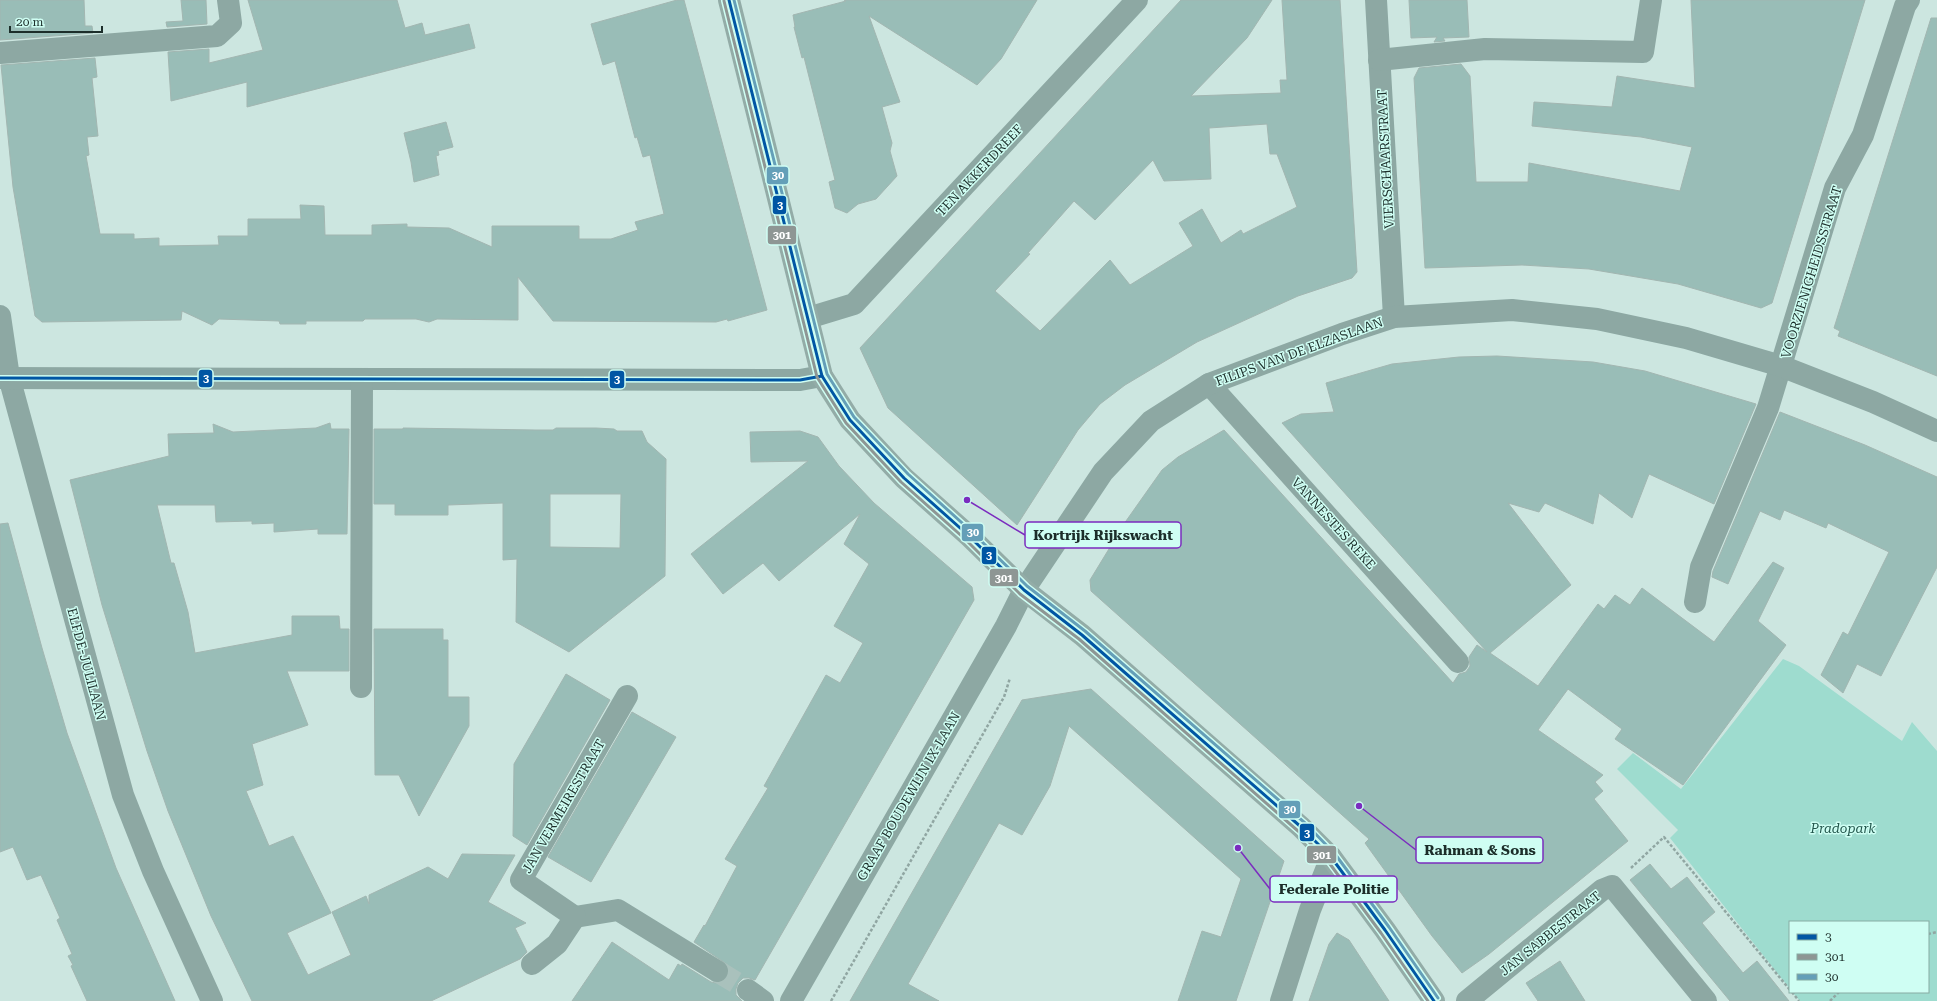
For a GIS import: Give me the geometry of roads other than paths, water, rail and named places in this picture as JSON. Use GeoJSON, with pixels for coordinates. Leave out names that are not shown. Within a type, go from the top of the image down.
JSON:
{"type":"FeatureCollection","features":[{"type":"Feature","properties":{"kind":"main road"},"geometry":{"type":"LineString","coordinates":[[729,0],[822,376],[850,420],[888,462],[968,535],[1024,590],[1082,635],[1301,827],[1331,857],[1385,930],[1434,1001]]}},
{"type":"Feature","properties":{"kind":"street"},"geometry":{"type":"LineString","coordinates":[[0,53],[217,36],[231,23],[228,0]]}},
{"type":"Feature","properties":{"kind":"street","name":"TEN AKKERDREEF"},"geometry":{"type":"LineString","coordinates":[[808,318],[854,304],[1137,0]]}},
{"type":"Feature","properties":{"kind":"street","name":"VIERSCHAARSTRAAT"},"geometry":{"type":"LineString","coordinates":[[1376,0],[1394,317]]}},
{"type":"Feature","properties":{"kind":"street"},"geometry":{"type":"LineString","coordinates":[[1379,60],[1485,50],[1643,52],[1651,0]]}},
{"type":"Feature","properties":{"kind":"street","name":"VOORZIENIGHEIDSSTRAAT"},"geometry":{"type":"LineString","coordinates":[[1695,602],[1701,567],[1768,408],[1835,188],[1863,135],[1905,6],[1909,0]]}},
{"type":"Feature","properties":{"kind":"street","name":"FILIPS VAN DE ELZASLAAN"},"geometry":{"type":"LineString","coordinates":[[1024,590],[1062,536],[1103,472],[1151,421],[1209,384],[1342,334],[1394,317],[1512,310],[1597,319],[1686,338],[1782,366],[1873,402],[1937,431]]}},
{"type":"Feature","properties":{"kind":"street","name":"ELFDE-JULILAAN"},"geometry":{"type":"LineString","coordinates":[[0,316],[4,378],[123,794],[154,871],[212,1001]]}},
{"type":"Feature","properties":{"kind":"street"},"geometry":{"type":"LineString","coordinates":[[4,378],[800,380],[822,376]]}},
{"type":"Feature","properties":{"kind":"street"},"geometry":{"type":"LineString","coordinates":[[362,379],[362,687]]}},
{"type":"Feature","properties":{"kind":"street","name":"VANNESTES REKE"},"geometry":{"type":"LineString","coordinates":[[1209,384],[1458,662]]}},
{"type":"Feature","properties":{"kind":"street","name":"GRAAF BOUDEWIJN IX-LAAN"},"geometry":{"type":"LineString","coordinates":[[791,1001],[1006,626],[1024,590]]}},
{"type":"Feature","properties":{"kind":"street","name":"JAN VERMEIRESTRAAT"},"geometry":{"type":"LineString","coordinates":[[575,917],[521,880],[626,696]]}},
{"type":"Feature","properties":{"kind":"street"},"geometry":{"type":"LineString","coordinates":[[1281,1001],[1310,910],[1331,857]]}},
{"type":"Feature","properties":{"kind":"street","name":"JAN SABBESTRAAT"},"geometry":{"type":"LineString","coordinates":[[1467,1001],[1602,890],[1612,886],[1706,1001]]}},
{"type":"Feature","properties":{"kind":"street"},"geometry":{"type":"LineString","coordinates":[[532,964],[557,944],[575,917],[618,910],[717,971]]}},
{"type":"Feature","properties":{"kind":"tunnel"},"geometry":{"type":"LineString","coordinates":[[717,971],[748,990]]}},
{"type":"Feature","properties":{"kind":"place","name":"Kortrijk Rijkswacht"},"geometry":{"type":"Point","coordinates":[967,500]}},
{"type":"Feature","properties":{"kind":"place","name":"Rahman & Sons"},"geometry":{"type":"Point","coordinates":[1359,806]}},
{"type":"Feature","properties":{"kind":"place","name":"Federale Politie"},"geometry":{"type":"Point","coordinates":[1238,848]}},
{"type":"Feature","properties":{"kind":"park label","name":"Pradopark"},"geometry":{"type":"Point","coordinates":[1843,828]}}]}
